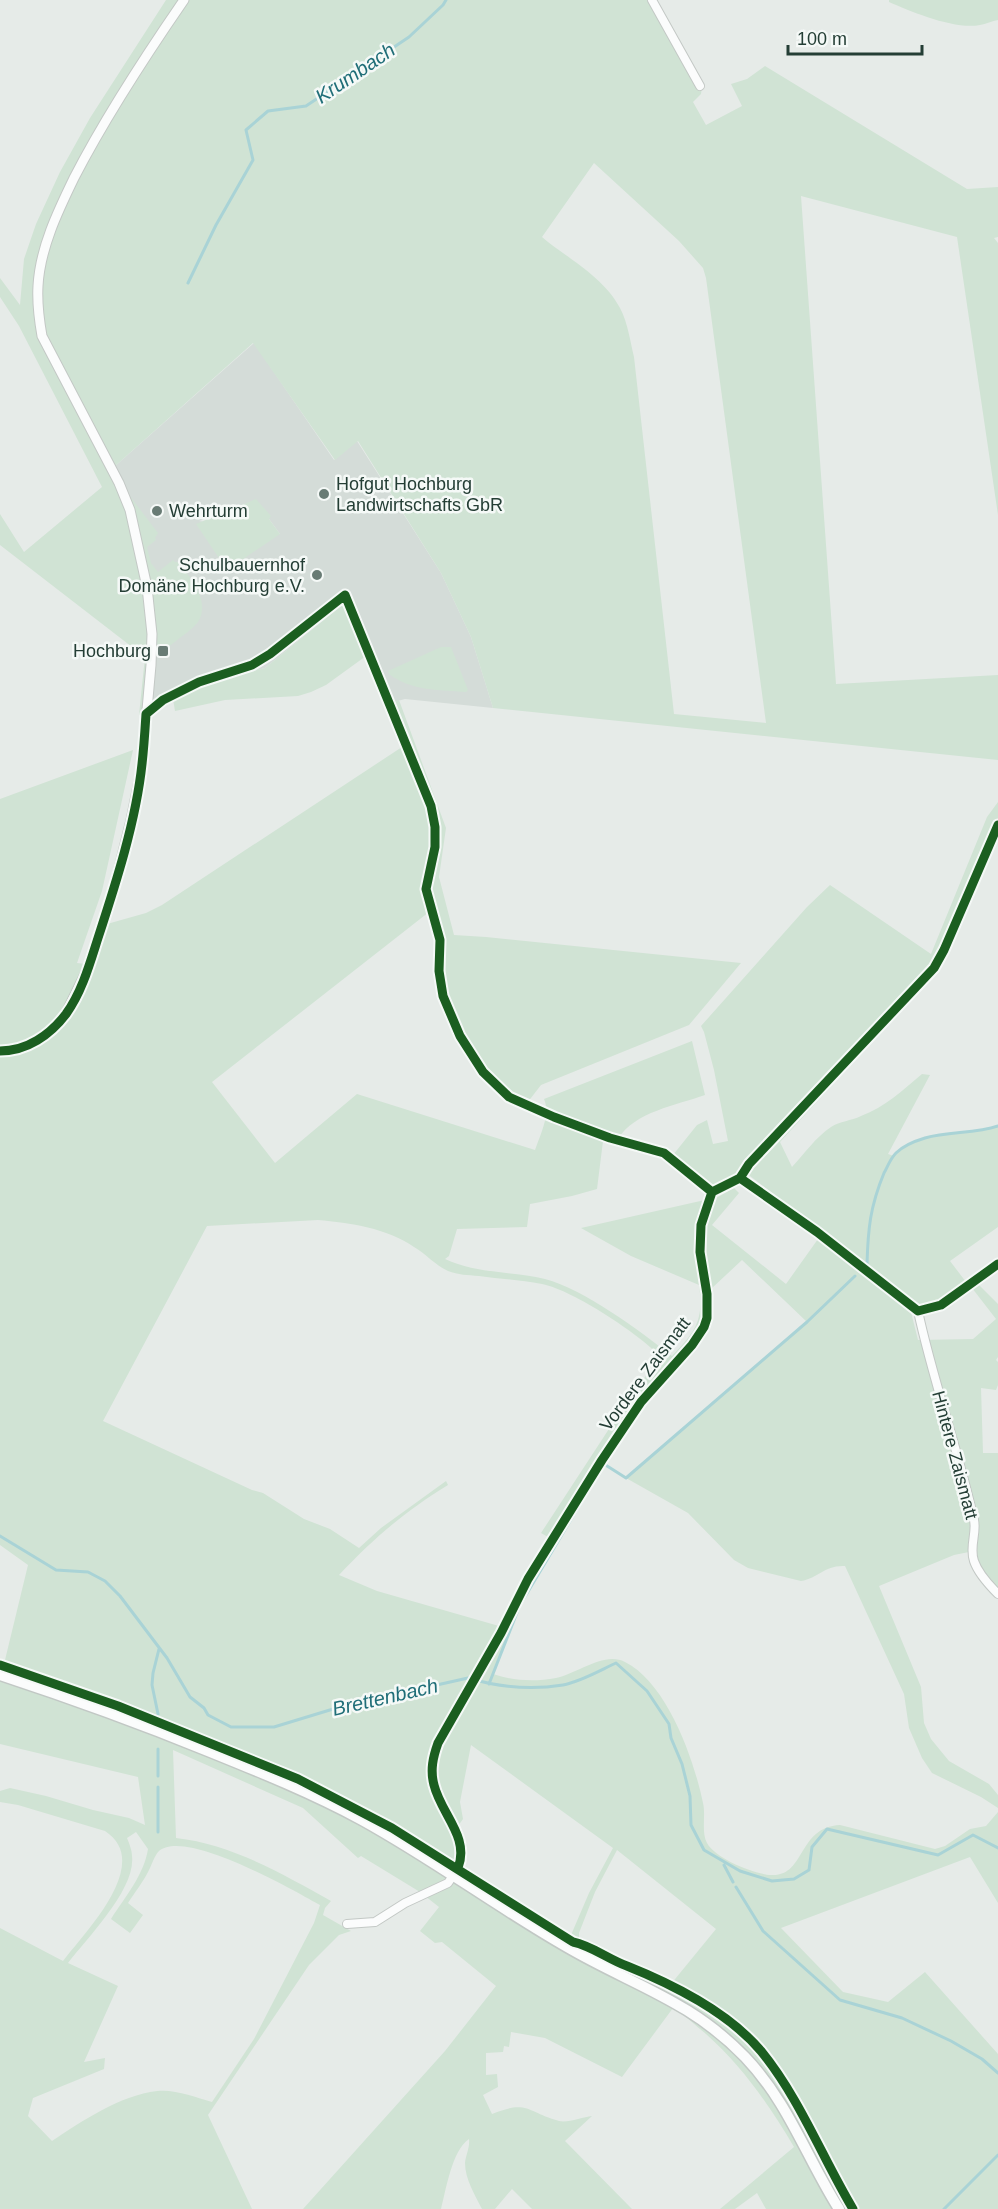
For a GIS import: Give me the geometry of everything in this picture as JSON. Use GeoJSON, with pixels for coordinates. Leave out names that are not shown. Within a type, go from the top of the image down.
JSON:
{"type":"FeatureCollection","features":[{"type":"Feature","properties":{"kind":"main road"},"geometry":{"type":"LineString","coordinates":[[0,1676],[153,1729],[315,1797],[388,1835],[454,1874],[570,1949],[674,2001],[728,2041],[746,2058],[776,2095],[802,2138],[839,2209]]}},
{"type":"Feature","properties":{"kind":"street"},"geometry":{"type":"LineString","coordinates":[[0,1051],[13,1050],[33,1043],[52,1029],[66,1013],[88,968],[112,897],[131,820],[142,766],[151,665],[152,634],[147,586],[130,510],[119,483],[42,336],[38,310],[38,284],[49,235],[86,154],[134,73],[184,0]]}},
{"type":"Feature","properties":{"kind":"street"},"geometry":{"type":"LineString","coordinates":[[652,0],[700,86]]}},
{"type":"Feature","properties":{"kind":"street","name":"Vordere Zaismatt"},"geometry":{"type":"LineString","coordinates":[[454,1874],[461,1861],[462,1847],[434,1786],[433,1758],[438,1743],[501,1633],[528,1579],[602,1460],[641,1402],[692,1345],[704,1327],[707,1294],[700,1252],[701,1225],[712,1192],[740,1178],[817,1232],[918,1311]]}},
{"type":"Feature","properties":{"kind":"street"},"geometry":{"type":"LineString","coordinates":[[918,1311],[941,1305],[998,1264]]}},
{"type":"Feature","properties":{"kind":"street","name":"Hintere Zaismatt"},"geometry":{"type":"LineString","coordinates":[[918,1311],[975,1523],[974,1560],[988,1584],[998,1594]]}},
{"type":"Feature","properties":{"kind":"street"},"geometry":{"type":"LineString","coordinates":[[347,1924],[375,1922],[448,1883],[454,1874]]}},
{"type":"Feature","properties":{"kind":"shaded area"},"geometry":{"type":"Polygon","coordinates":[[[254,343],[334,460],[357,441],[441,573],[471,637],[493,708],[405,699],[386,704],[348,609],[341,606],[265,668],[198,684],[151,713],[154,664],[114,467],[254,343]],[[215,516],[199,521],[280,534],[269,519],[215,516]]]}},
{"type":"Feature","properties":{"kind":"green space"},"geometry":{"type":"Polygon","coordinates":[[[166,0],[655,0],[702,86],[701,94],[693,102],[706,125],[742,106],[731,84],[747,79],[765,66],[967,189],[998,187],[998,237],[994,238],[998,243],[998,515],[957,237],[801,196],[836,684],[998,675],[998,760],[493,708],[471,637],[441,573],[358,441],[335,460],[253,343],[114,467],[126,491],[158,533],[156,540],[147,547],[151,563],[158,572],[173,560],[178,562],[197,590],[202,606],[198,622],[193,627],[167,648],[156,650],[145,768],[134,831],[107,924],[146,913],[162,905],[402,747],[386,704],[399,700],[446,828],[439,877],[454,935],[741,963],[689,1025],[541,1085],[524,1107],[507,1099],[488,1081],[450,1024],[438,970],[438,940],[429,912],[212,1082],[275,1163],[357,1094],[535,1150],[546,1118],[544,1099],[692,1041],[705,1095],[645,1116],[634,1122],[618,1139],[604,1133],[597,1189],[530,1204],[527,1227],[457,1229],[449,1256],[445,1259],[482,1270],[533,1276],[560,1284],[594,1301],[672,1356],[696,1324],[700,1307],[699,1285],[631,1256],[581,1228],[718,1197],[734,1188],[739,1193],[712,1225],[786,1284],[823,1232],[741,1169],[726,1181],[708,1184],[673,1155],[697,1125],[707,1120],[713,1144],[728,1141],[714,1070],[701,1026],[807,907],[830,885],[931,954],[987,817],[998,802],[998,834],[952,939],[925,982],[921,978],[829,1075],[836,1081],[780,1142],[792,1167],[831,1127],[878,1108],[922,1074],[930,1075],[888,1154],[894,1156],[905,1147],[930,1137],[998,1126],[998,1227],[950,1261],[966,1282],[939,1301],[911,1312],[918,1340],[973,1339],[996,1319],[972,1288],[979,1285],[998,1304],[998,1357],[996,1360],[998,1362],[998,1385],[996,1390],[981,1388],[983,1453],[998,1453],[998,1599],[983,1581],[969,1552],[954,1555],[879,1586],[921,1687],[924,1723],[931,1739],[949,1761],[989,1784],[998,1795],[998,1808],[932,1773],[922,1758],[909,1728],[904,1694],[845,1566],[832,1568],[801,1581],[748,1568],[734,1560],[688,1513],[626,1478],[807,1322],[742,1260],[711,1289],[713,1312],[707,1332],[698,1346],[651,1394],[606,1460],[521,1605],[493,1674],[516,1679],[556,1678],[608,1659],[625,1662],[640,1672],[666,1704],[693,1765],[703,1803],[704,1834],[707,1843],[718,1855],[755,1872],[771,1875],[782,1874],[797,1861],[808,1842],[826,1828],[840,1825],[935,1849],[945,1846],[970,1829],[986,1826],[998,1812],[998,1903],[970,1857],[781,1928],[843,1992],[888,2002],[925,1972],[998,2054],[998,2209],[766,2209],[757,2193],[735,2209],[720,2209],[794,2147],[744,2073],[706,2034],[673,2008],[622,2077],[545,2038],[511,2032],[509,2047],[504,2046],[503,2052],[486,2053],[486,2075],[497,2074],[498,2087],[483,2095],[492,2114],[521,2108],[559,2121],[592,2116],[565,2141],[632,2209],[532,2209],[512,2189],[495,2209],[482,2209],[465,2169],[469,2139],[463,2144],[454,2161],[441,2209],[303,2209],[445,2051],[496,1986],[442,1942],[435,1943],[420,1931],[439,1907],[420,1892],[361,1856],[358,1858],[303,1808],[173,1750],[176,1838],[196,1841],[237,1853],[294,1881],[331,1901],[323,1915],[351,1931],[339,1935],[309,1965],[208,2115],[252,2209],[0,2209],[0,1928],[63,1961],[111,1897],[119,1879],[122,1861],[118,1845],[105,1831],[18,1805],[0,1802],[0,1791],[10,1788],[46,1796],[129,1818],[145,1825],[138,1777],[0,1744],[0,1659],[5,1660],[28,1565],[0,1545],[0,799],[133,750],[102,891],[77,963],[86,964],[110,890],[130,816],[139,765],[143,714],[139,715],[145,657],[0,545],[0,514],[24,552],[102,487],[19,326],[0,297],[0,278],[20,305],[24,259],[36,224],[60,172],[90,118],[166,0]],[[594,163],[542,237],[604,286],[620,308],[627,326],[634,357],[674,714],[766,723],[703,268],[679,241],[594,163]],[[318,1220],[207,1226],[103,1421],[263,1493],[304,1519],[330,1529],[359,1548],[381,1528],[446,1481],[448,1485],[390,1526],[339,1575],[377,1591],[499,1626],[522,1580],[548,1537],[541,1533],[637,1386],[662,1358],[623,1326],[588,1304],[556,1288],[448,1271],[403,1241],[380,1231],[318,1220]],[[471,1745],[460,1802],[463,1819],[458,1826],[465,1844],[464,1868],[566,1934],[571,1935],[589,1893],[613,1848],[471,1745]],[[136,1832],[127,1838],[131,1849],[131,1869],[119,1898],[68,1963],[118,1986],[84,2062],[105,2058],[104,2069],[33,2098],[28,2116],[52,2141],[102,2110],[143,2093],[171,2091],[212,2102],[254,2039],[314,1923],[320,1905],[264,1875],[214,1854],[172,1846],[157,1853],[146,1876],[128,1903],[143,1915],[130,1933],[111,1919],[138,1877],[146,1859],[148,1849],[136,1832]],[[617,1850],[595,1892],[579,1933],[579,1939],[607,1955],[671,1984],[716,1929],[617,1850]]]}},
{"type":"Feature","properties":{"kind":"green space"},"geometry":{"type":"Polygon","coordinates":[[[889,0],[998,0],[998,20],[970,26],[946,23],[921,15],[889,2],[889,0]]]}},
{"type":"Feature","properties":{"kind":"green space"},"geometry":{"type":"Polygon","coordinates":[[[256,499],[271,516],[269,519],[280,534],[227,570],[196,524],[256,499]]]}},
{"type":"Feature","properties":{"kind":"green space"},"geometry":{"type":"Polygon","coordinates":[[[341,606],[348,609],[366,656],[326,685],[298,696],[225,700],[175,711],[173,699],[198,684],[265,668],[341,606]]]}},
{"type":"Feature","properties":{"kind":"green space"},"geometry":{"type":"Polygon","coordinates":[[[441,647],[451,647],[468,690],[466,692],[416,687],[389,674],[388,671],[441,647]]]}},
{"type":"Feature","properties":{"kind":"waterway","name":"Krumbach"},"geometry":{"type":"LineString","coordinates":[[188,283],[216,225],[253,160],[246,130],[268,111],[306,106],[409,37],[446,0]]}},
{"type":"Feature","properties":{"kind":"waterway"},"geometry":{"type":"LineString","coordinates":[[867,1264],[869,1229],[879,1185],[896,1153],[909,1144],[925,1138],[998,1126]]}},
{"type":"Feature","properties":{"kind":"waterway"},"geometry":{"type":"LineString","coordinates":[[489,1684],[520,1605],[604,1464],[626,1478],[807,1322],[855,1276]]}},
{"type":"Feature","properties":{"kind":"waterway","name":"Brettenbach"},"geometry":{"type":"LineString","coordinates":[[0,1536],[56,1570],[88,1572],[105,1581],[120,1596],[167,1658],[190,1697],[204,1708],[208,1715],[231,1727],[274,1727],[343,1706],[468,1678],[515,1687],[563,1685],[583,1679],[616,1663],[647,1691],[669,1724],[671,1738],[682,1764],[690,1796],[691,1825],[704,1850],[740,1871],[772,1881],[794,1879],[809,1870],[812,1847],[827,1829],[938,1855],[973,1835],[998,1848]]}},
{"type":"Feature","properties":{"kind":"waterway"},"geometry":{"type":"LineString","coordinates":[[158,1714],[152,1685],[159,1649]]}},
{"type":"Feature","properties":{"kind":"waterway"},"geometry":{"type":"LineString","coordinates":[[158,1749],[158,1776]]}},
{"type":"Feature","properties":{"kind":"waterway"},"geometry":{"type":"LineString","coordinates":[[158,1787],[158,1832]]}},
{"type":"Feature","properties":{"kind":"waterway"},"geometry":{"type":"LineString","coordinates":[[724,1865],[733,1882]]}},
{"type":"Feature","properties":{"kind":"waterway"},"geometry":{"type":"LineString","coordinates":[[736,1887],[763,1931],[840,2000],[902,2018],[951,2041],[982,2059],[998,2073]]}},
{"type":"Feature","properties":{"kind":"waterway"},"geometry":{"type":"LineString","coordinates":[[944,2209],[998,2155]]}},
{"type":"Feature","properties":{"kind":"cycle path"},"geometry":{"type":"LineString","coordinates":[[0,1051],[29,1045],[53,1029],[66,1014],[81,987],[112,896],[130,830],[139,786],[146,714],[163,700],[199,682],[252,665],[270,654],[345,595],[431,806],[435,827],[435,847],[426,889],[440,940],[439,971],[443,996],[460,1036],[483,1072],[509,1097],[610,1138],[664,1153],[712,1192]]}},
{"type":"Feature","properties":{"kind":"cycle path"},"geometry":{"type":"LineString","coordinates":[[458,1868],[461,1857],[458,1836],[438,1796],[432,1774],[438,1743],[501,1633],[528,1579],[602,1460],[641,1402],[692,1345],[704,1327],[707,1318],[707,1294],[700,1252],[701,1225],[712,1192],[740,1178],[749,1164],[934,968],[998,825]]}},
{"type":"Feature","properties":{"kind":"cycle path"},"geometry":{"type":"LineString","coordinates":[[740,1178],[817,1232],[918,1311],[941,1305],[998,1264]]}},
{"type":"Feature","properties":{"kind":"cycle path"},"geometry":{"type":"LineString","coordinates":[[0,1665],[118,1706],[298,1779],[392,1828],[573,1942],[587,1946],[699,2001],[748,2037],[775,2069],[799,2108],[853,2209]]}},
{"type":"Feature","properties":{"kind":"place","name":"Hofgut Hochburg Landwirtschafts GbR"},"geometry":{"type":"Point","coordinates":[324,494]}},
{"type":"Feature","properties":{"kind":"place","name":"Wehrturm"},"geometry":{"type":"Point","coordinates":[157,511]}},
{"type":"Feature","properties":{"kind":"place","name":"Schulbauernhof Domäne Hochburg e.V."},"geometry":{"type":"Point","coordinates":[317,575]}},
{"type":"Feature","properties":{"kind":"place","name":"Hochburg"},"geometry":{"type":"Point","coordinates":[163,651]}}]}
